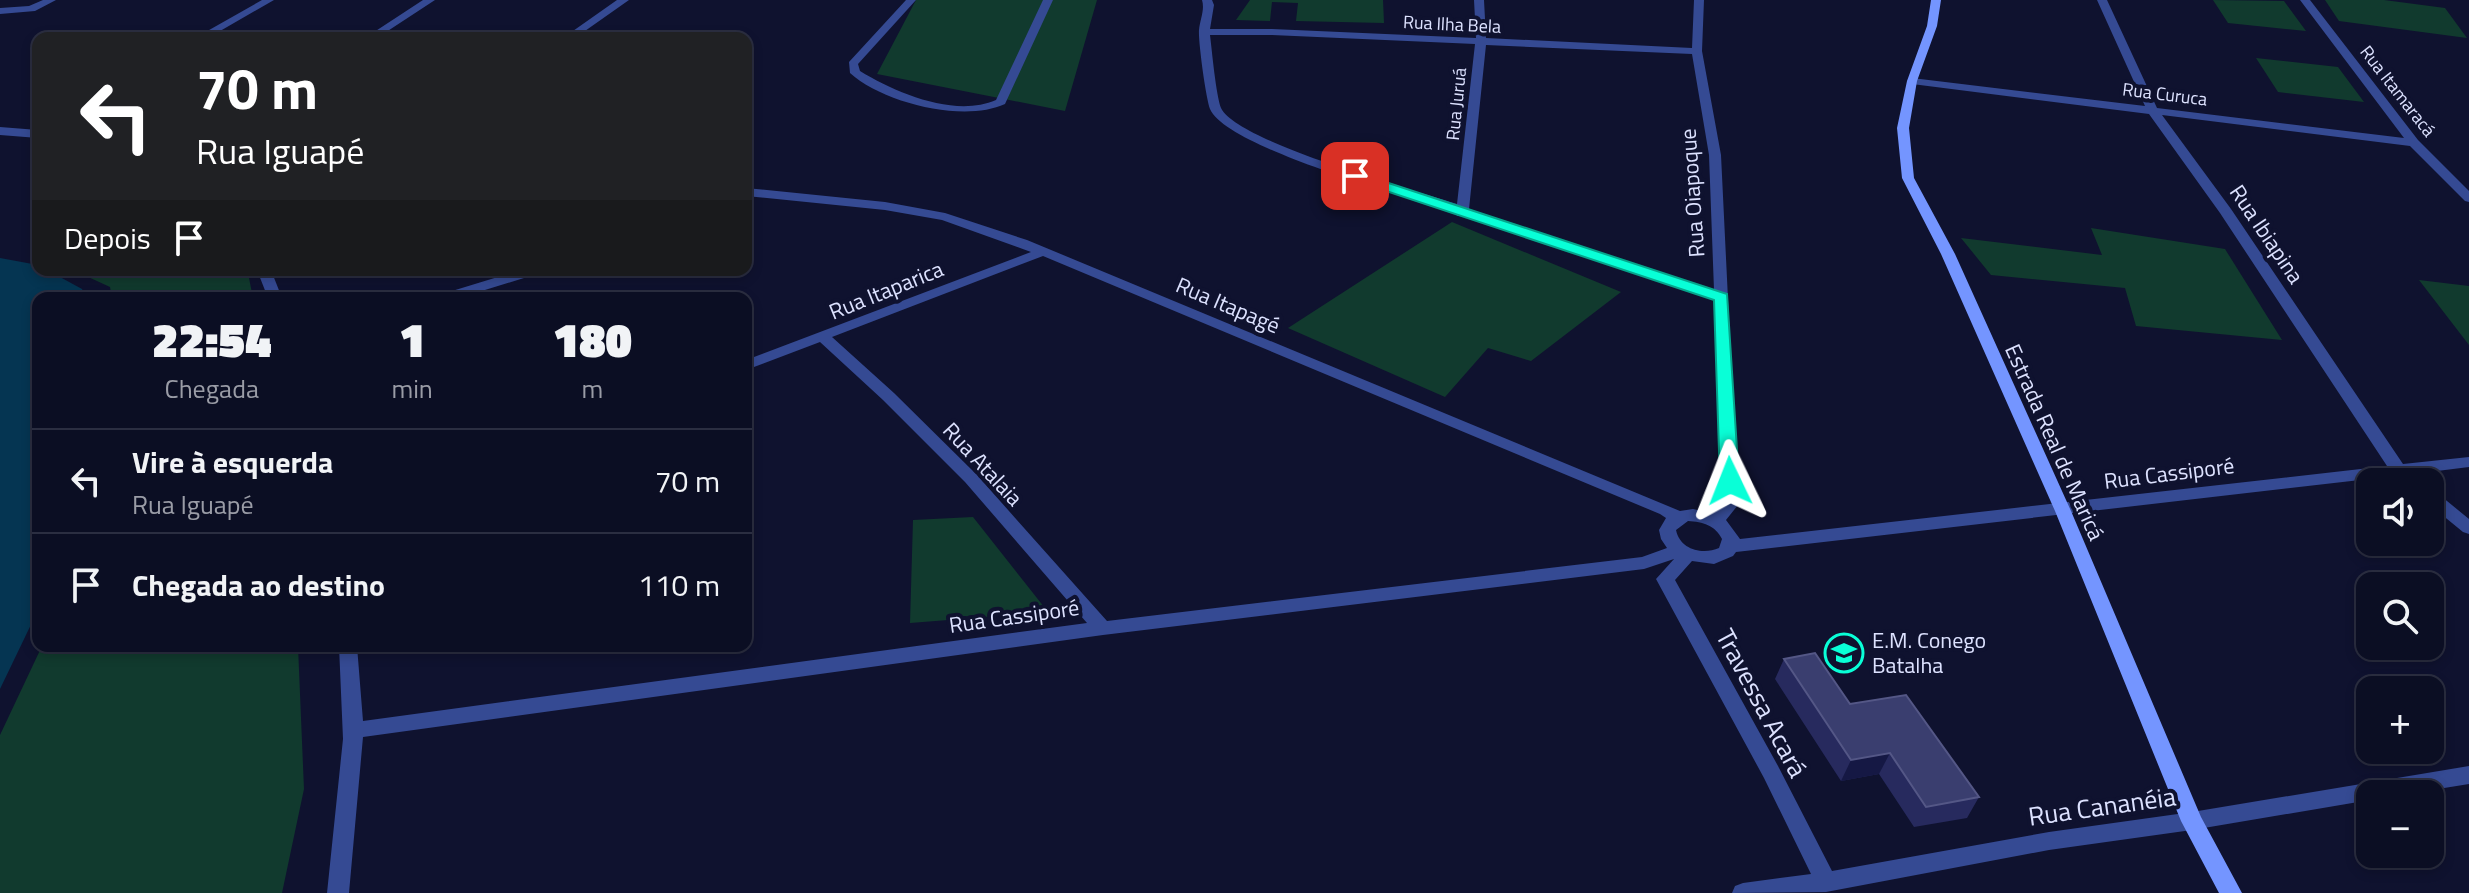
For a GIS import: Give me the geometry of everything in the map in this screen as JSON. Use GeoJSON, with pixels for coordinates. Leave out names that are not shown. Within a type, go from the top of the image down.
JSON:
{"type":"FeatureCollection","features":[{"type":"Feature","properties":{"kind":"main road","name":"Estrada Real de Maricá"},"geometry":{"type":"LineString","coordinates":[[1936,0],[1932,26],[1912,81],[1903,128],[1908,178],[1948,254],[2063,511],[2192,821],[2231,893]]}},
{"type":"Feature","properties":{"kind":"street"},"geometry":{"type":"LineString","coordinates":[[0,11],[31,9],[51,0]]}},
{"type":"Feature","properties":{"kind":"street"},"geometry":{"type":"LineString","coordinates":[[211,32],[269,0]]}},
{"type":"Feature","properties":{"kind":"street"},"geometry":{"type":"LineString","coordinates":[[379,32],[430,0]]}},
{"type":"Feature","properties":{"kind":"street"},"geometry":{"type":"LineString","coordinates":[[577,32],[624,0]]}},
{"type":"Feature","properties":{"kind":"street"},"geometry":{"type":"LineString","coordinates":[[911,0],[853,64],[855,73],[869,83],[972,112],[994,107],[1001,102],[1048,0]]}},
{"type":"Feature","properties":{"kind":"street","name":"Rua Juruá"},"geometry":{"type":"LineString","coordinates":[[1462,213],[1481,41],[1479,0]]}},
{"type":"Feature","properties":{"kind":"street","name":"Rua Oiapoque"},"geometry":{"type":"LineString","coordinates":[[1699,0],[1697,51],[1715,155],[1730,505],[1715,520]]}},
{"type":"Feature","properties":{"kind":"street","name":"Rua Ibiapina"},"geometry":{"type":"LineString","coordinates":[[2102,0],[2153,111],[2226,212],[2401,468]]}},
{"type":"Feature","properties":{"kind":"street","name":"Rua Itamaracá"},"geometry":{"type":"LineString","coordinates":[[2305,0],[2414,143],[2469,198]]}},
{"type":"Feature","properties":{"kind":"street"},"geometry":{"type":"LineString","coordinates":[[1211,2],[1204,32],[1216,109],[1233,127],[1275,148],[1721,297]]}},
{"type":"Feature","properties":{"kind":"street","name":"Rua Ilha Bela"},"geometry":{"type":"LineString","coordinates":[[1204,32],[1272,32],[1697,51]]}},
{"type":"Feature","properties":{"kind":"street","name":"Rua Curuca"},"geometry":{"type":"LineString","coordinates":[[1912,81],[2414,143]]}},
{"type":"Feature","properties":{"kind":"street"},"geometry":{"type":"LineString","coordinates":[[0,131],[32,134]]}},
{"type":"Feature","properties":{"kind":"street","name":"Rua Itapagé"},"geometry":{"type":"LineString","coordinates":[[752,195],[885,206],[945,217],[1042,252],[1677,517]]}},
{"type":"Feature","properties":{"kind":"street","name":"Rua Itaparica"},"geometry":{"type":"LineString","coordinates":[[752,363],[824,338],[1042,252]]}},
{"type":"Feature","properties":{"kind":"street"},"geometry":{"type":"LineString","coordinates":[[464,292],[516,276]]}},
{"type":"Feature","properties":{"kind":"street","name":"Rua Atalaia"},"geometry":{"type":"LineString","coordinates":[[824,338],[873,380],[990,500],[1061,585],[1103,628]]}},
{"type":"Feature","properties":{"kind":"street","name":"Rua Cassiporé"},"geometry":{"type":"LineString","coordinates":[[2442,468],[2469,462]]}},
{"type":"Feature","properties":{"kind":"street","name":"Rua Cassiporé"},"geometry":{"type":"LineString","coordinates":[[354,730],[1103,628],[1644,563],[1684,553],[1720,557],[1731,546],[2063,511],[2199,492],[2356,480]]}},
{"type":"Feature","properties":{"kind":"street"},"geometry":{"type":"LineString","coordinates":[[2444,507],[2469,528]]}},
{"type":"Feature","properties":{"kind":"street"},"geometry":{"type":"LineString","coordinates":[[1684,553],[1671,543],[1667,528],[1677,517],[1695,515],[1715,520],[1729,533],[1731,546]]}},
{"type":"Feature","properties":{"kind":"street","name":"Travessa Acará"},"geometry":{"type":"LineString","coordinates":[[1684,553],[1665,579],[1771,772],[1826,882]]}},
{"type":"Feature","properties":{"kind":"street"},"geometry":{"type":"LineString","coordinates":[[338,893],[354,730],[354,689],[349,652]]}},
{"type":"Feature","properties":{"kind":"street","name":"Rua Cananéia"},"geometry":{"type":"LineString","coordinates":[[1743,893],[1826,882],[2049,841],[2192,821],[2469,775]]}},
{"type":"Feature","properties":{"kind":"green space"},"geometry":{"type":"Polygon","coordinates":[[[916,0],[1097,0],[1065,111],[877,74],[916,0]]]}},
{"type":"Feature","properties":{"kind":"green space"},"geometry":{"type":"Polygon","coordinates":[[[1250,0],[1383,0],[1384,23],[1296,21],[1298,3],[1272,2],[1270,21],[1236,20],[1250,0]]]}},
{"type":"Feature","properties":{"kind":"green space"},"geometry":{"type":"Polygon","coordinates":[[[2213,0],[2284,1],[2306,31],[2228,23],[2213,0]]]}},
{"type":"Feature","properties":{"kind":"green space"},"geometry":{"type":"Polygon","coordinates":[[[2325,0],[2384,0],[2445,8],[2467,38],[2339,21],[2325,0]]]}},
{"type":"Feature","properties":{"kind":"green space"},"geometry":{"type":"Polygon","coordinates":[[[2256,58],[2338,67],[2364,102],[2278,92],[2256,58]]]}},
{"type":"Feature","properties":{"kind":"green space"},"geometry":{"type":"Polygon","coordinates":[[[1452,222],[1621,292],[1531,361],[1488,348],[1445,397],[1288,328],[1452,222]]]}},
{"type":"Feature","properties":{"kind":"green space"},"geometry":{"type":"Polygon","coordinates":[[[2091,228],[2225,249],[2282,340],[2136,326],[2125,288],[1991,275],[1961,238],[2102,255],[2091,228]]]}},
{"type":"Feature","properties":{"kind":"green space"},"geometry":{"type":"Polygon","coordinates":[[[86,276],[249,276],[252,292],[111,292],[110,287],[86,276]]]}},
{"type":"Feature","properties":{"kind":"green space"},"geometry":{"type":"Polygon","coordinates":[[[2419,280],[2469,286],[2469,345],[2419,280]]]}},
{"type":"Feature","properties":{"kind":"green space"},"geometry":{"type":"Polygon","coordinates":[[[973,517],[1048,612],[910,623],[913,520],[973,517]]]}},
{"type":"Feature","properties":{"kind":"green space"},"geometry":{"type":"Polygon","coordinates":[[[39,652],[298,652],[304,789],[282,893],[0,893],[0,735],[39,652]]]}},
{"type":"Feature","properties":{"kind":"water"},"geometry":{"type":"Polygon","coordinates":[[[0,258],[32,264],[32,276],[58,276],[83,292],[32,292],[32,622],[0,689],[0,258]]]}},
{"type":"Feature","properties":{"kind":"building"},"geometry":{"type":"Polygon","coordinates":[[[1815,653],[1850,704],[1906,695],[1979,797],[1926,807],[1890,753],[1851,760],[1784,659],[1815,653]]]}},
{"type":"Feature","properties":{"kind":"place","name":"E.M. Conego Batalha"},"geometry":{"type":"Point","coordinates":[1844,653]}},
{"type":"Feature","properties":{"kind":"route"},"geometry":{"type":"LineString","coordinates":[[1355,176],[1721,297],[1730,481]]}}]}
